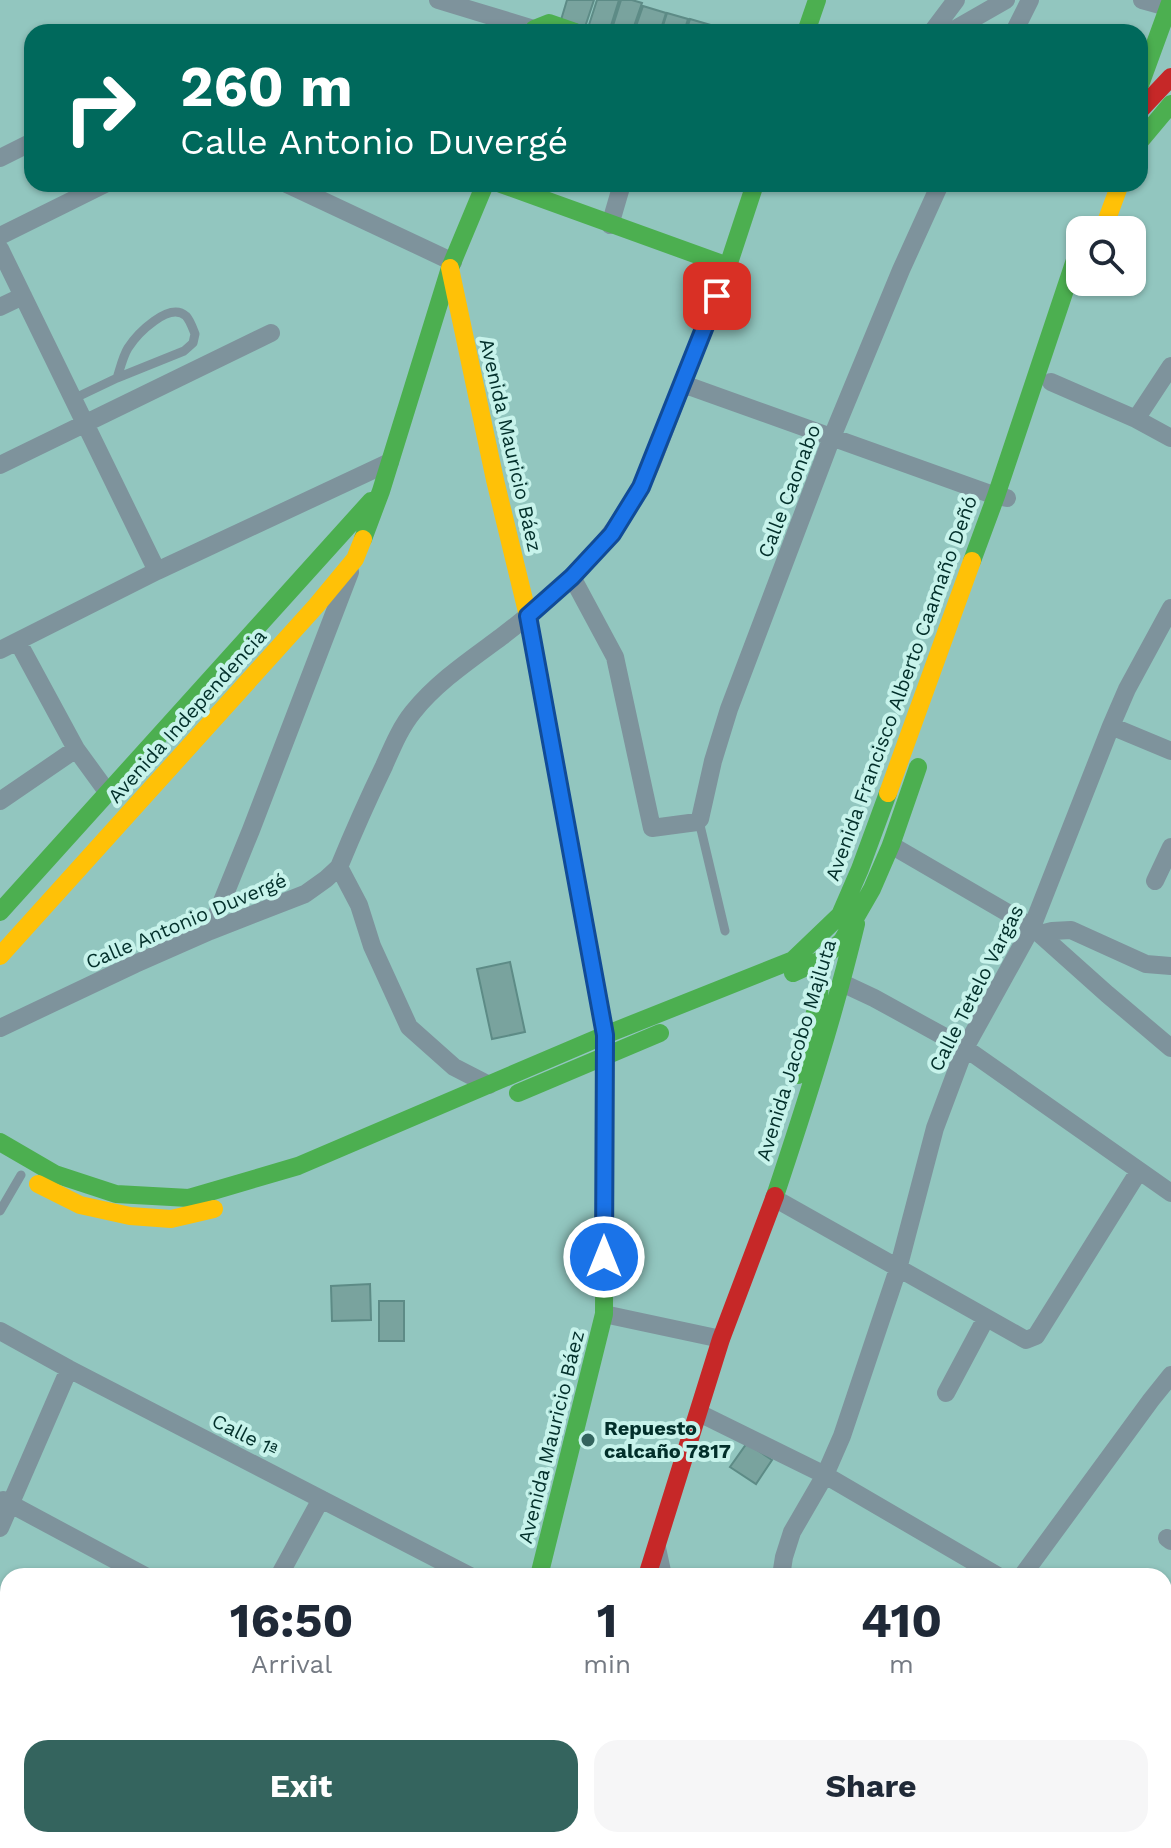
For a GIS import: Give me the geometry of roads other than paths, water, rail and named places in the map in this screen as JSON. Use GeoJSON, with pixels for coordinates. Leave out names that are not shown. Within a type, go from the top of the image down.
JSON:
{"type":"FeatureCollection","features":[{"type":"Feature","properties":{"kind":"main road"},"geometry":{"type":"LineString","coordinates":[[536,24],[544,0]]}},
{"type":"Feature","properties":{"kind":"main road"},"geometry":{"type":"LineString","coordinates":[[809,24],[817,0]]}},
{"type":"Feature","properties":{"kind":"main road"},"geometry":{"type":"LineString","coordinates":[[1148,64],[1170,5]]}},
{"type":"Feature","properties":{"kind":"main road"},"geometry":{"type":"LineString","coordinates":[[1148,101],[1171,77]]}},
{"type":"Feature","properties":{"kind":"main road"},"geometry":{"type":"LineString","coordinates":[[1148,131],[1171,104]]}},
{"type":"Feature","properties":{"kind":"main road","name":"Avenida Independencia"},"geometry":{"type":"LineString","coordinates":[[0,956],[306,618],[355,559],[381,491],[451,265],[482,192]]}},
{"type":"Feature","properties":{"kind":"main road"},"geometry":{"type":"LineString","coordinates":[[522,192],[728,266]]}},
{"type":"Feature","properties":{"kind":"main road","name":"Calle Antonio Duvergé"},"geometry":{"type":"LineString","coordinates":[[728,266],[752,192]]}},
{"type":"Feature","properties":{"kind":"main road"},"geometry":{"type":"LineString","coordinates":[[1108,216],[1117,192]]}},
{"type":"Feature","properties":{"kind":"main road"},"geometry":{"type":"LineString","coordinates":[[1090,216],[1093,207]]}},
{"type":"Feature","properties":{"kind":"main road","name":"Avenida Mauricio Báez"},"geometry":{"type":"LineString","coordinates":[[451,265],[495,480],[528,616],[605,1035],[604,1314],[541,1568]]}},
{"type":"Feature","properties":{"kind":"main road","name":"Avenida Francisco Alberto Caamaño Deñó"},"geometry":{"type":"LineString","coordinates":[[935,717],[1066,291]]}},
{"type":"Feature","properties":{"kind":"main road","name":"Avenida Francisco Alberto Caamaño Deñó"},"geometry":{"type":"LineString","coordinates":[[0,1142],[55,1174],[93,1188],[116,1194],[189,1198],[298,1166],[605,1035],[793,960],[840,915],[860,869],[1003,497],[1051,382],[1080,296]]}},
{"type":"Feature","properties":{"kind":"main road","name":"Avenida Independencia"},"geometry":{"type":"LineString","coordinates":[[0,912],[381,491]]}},
{"type":"Feature","properties":{"kind":"main road","name":"Avenida Francisco Alberto Caamaño Deñó"},"geometry":{"type":"LineString","coordinates":[[504,1099],[605,1058],[821,960],[842,941],[872,889],[891,845],[925,745]]}},
{"type":"Feature","properties":{"kind":"main road","name":"Avenida Jacobo Majluta"},"geometry":{"type":"LineString","coordinates":[[650,1568],[721,1339],[806,1104],[842,983],[858,913]]}},
{"type":"Feature","properties":{"kind":"main road","name":"Avenida Jacobo Majluta"},"geometry":{"type":"LineString","coordinates":[[774,1198],[790,1106],[819,998],[821,960]]}},
{"type":"Feature","properties":{"kind":"main road"},"geometry":{"type":"LineString","coordinates":[[16,1172],[80,1205],[130,1216],[171,1219],[217,1208],[316,1176],[431,1129]]}},
{"type":"Feature","properties":{"kind":"street"},"geometry":{"type":"LineString","coordinates":[[438,0],[515,24]]}},
{"type":"Feature","properties":{"kind":"street"},"geometry":{"type":"LineString","coordinates":[[938,24],[956,0]]}},
{"type":"Feature","properties":{"kind":"street"},"geometry":{"type":"LineString","coordinates":[[964,24],[1006,0]]}},
{"type":"Feature","properties":{"kind":"street"},"geometry":{"type":"LineString","coordinates":[[1018,24],[1030,0]]}},
{"type":"Feature","properties":{"kind":"street"},"geometry":{"type":"LineString","coordinates":[[1142,0],[1170,5]]}},
{"type":"Feature","properties":{"kind":"street"},"geometry":{"type":"LineString","coordinates":[[0,158],[24,146]]}},
{"type":"Feature","properties":{"kind":"street"},"geometry":{"type":"LineString","coordinates":[[0,236],[89,192]]}},
{"type":"Feature","properties":{"kind":"street"},"geometry":{"type":"LineString","coordinates":[[303,192],[451,265]]}},
{"type":"Feature","properties":{"kind":"street"},"geometry":{"type":"LineString","coordinates":[[610,225],[620,192]]}},
{"type":"Feature","properties":{"kind":"street","name":"Calle Caonabo"},"geometry":{"type":"LineString","coordinates":[[699,821],[729,709],[832,437],[936,192]]}},
{"type":"Feature","properties":{"kind":"street"},"geometry":{"type":"LineString","coordinates":[[0,249],[157,571]]}},
{"type":"Feature","properties":{"kind":"street","name":"Calle Antonio Duvergé"},"geometry":{"type":"LineString","coordinates":[[0,1028],[210,931],[305,894],[339,867],[396,740],[413,711],[441,683],[528,616],[572,577],[612,534],[641,487],[728,266]]}},
{"type":"Feature","properties":{"kind":"street"},"geometry":{"type":"LineString","coordinates":[[0,307],[23,296]]}},
{"type":"Feature","properties":{"kind":"street"},"geometry":{"type":"LineString","coordinates":[[0,465],[271,333]]}},
{"type":"Feature","properties":{"kind":"street"},"geometry":{"type":"LineString","coordinates":[[1136,419],[1171,366]]}},
{"type":"Feature","properties":{"kind":"street"},"geometry":{"type":"LineString","coordinates":[[1051,382],[1136,419],[1171,438]]}},
{"type":"Feature","properties":{"kind":"street"},"geometry":{"type":"LineString","coordinates":[[683,384],[1003,497]]}},
{"type":"Feature","properties":{"kind":"street"},"geometry":{"type":"LineString","coordinates":[[0,650],[157,571],[390,462]]}},
{"type":"Feature","properties":{"kind":"street"},"geometry":{"type":"LineString","coordinates":[[210,931],[355,559]]}},
{"type":"Feature","properties":{"kind":"street"},"geometry":{"type":"LineString","coordinates":[[572,577],[615,657],[653,828],[699,821]]}},
{"type":"Feature","properties":{"kind":"street","name":"Calle Tetelo Vargas"},"geometry":{"type":"LineString","coordinates":[[782,1568],[792,1532],[825,1475],[842,1436],[898,1269],[935,1128],[965,1048],[1036,931],[1111,726],[1127,689],[1164,634],[1171,608]]}},
{"type":"Feature","properties":{"kind":"street"},"geometry":{"type":"LineString","coordinates":[[18,642],[76,749],[108,793]]}},
{"type":"Feature","properties":{"kind":"street"},"geometry":{"type":"LineString","coordinates":[[1111,726],[1171,751]]}},
{"type":"Feature","properties":{"kind":"street"},"geometry":{"type":"LineString","coordinates":[[0,801],[76,749]]}},
{"type":"Feature","properties":{"kind":"street"},"geometry":{"type":"LineString","coordinates":[[891,845],[1036,931],[1171,1048]]}},
{"type":"Feature","properties":{"kind":"street"},"geometry":{"type":"LineString","coordinates":[[1155,881],[1171,847]]}},
{"type":"Feature","properties":{"kind":"street"},"geometry":{"type":"LineString","coordinates":[[339,867],[359,905],[372,946],[409,1027],[454,1067],[489,1085]]}},
{"type":"Feature","properties":{"kind":"street"},"geometry":{"type":"LineString","coordinates":[[1036,931],[1071,930],[1146,964],[1171,966]]}},
{"type":"Feature","properties":{"kind":"street"},"geometry":{"type":"LineString","coordinates":[[842,983],[965,1048],[1171,1193]]}},
{"type":"Feature","properties":{"kind":"street"},"geometry":{"type":"LineString","coordinates":[[774,1198],[1026,1340],[1036,1336],[1139,1171]]}},
{"type":"Feature","properties":{"kind":"street"},"geometry":{"type":"LineString","coordinates":[[604,1314],[721,1339]]}},
{"type":"Feature","properties":{"kind":"street"},"geometry":{"type":"LineString","coordinates":[[946,1393],[986,1318]]}},
{"type":"Feature","properties":{"kind":"street","name":"Calle 1ª"},"geometry":{"type":"LineString","coordinates":[[0,1331],[455,1568]]}},
{"type":"Feature","properties":{"kind":"street"},"geometry":{"type":"LineString","coordinates":[[0,1528],[5,1501],[69,1369]]}},
{"type":"Feature","properties":{"kind":"street"},"geometry":{"type":"LineString","coordinates":[[1028,1568],[1171,1375]]}},
{"type":"Feature","properties":{"kind":"street"},"geometry":{"type":"LineString","coordinates":[[699,1413],[825,1475],[984,1568]]}},
{"type":"Feature","properties":{"kind":"street"},"geometry":{"type":"LineString","coordinates":[[283,1568],[321,1499]]}},
{"type":"Feature","properties":{"kind":"street"},"geometry":{"type":"LineString","coordinates":[[5,1501],[130,1568]]}},
{"type":"Feature","properties":{"kind":"street"},"geometry":{"type":"LineString","coordinates":[[657,1548],[661,1568]]}},
{"type":"Feature","properties":{"kind":"lane"},"geometry":{"type":"LineString","coordinates":[[73,399],[184,351],[193,343],[195,334],[186,317],[169,312],[145,328],[128,348],[117,378]]}},
{"type":"Feature","properties":{"kind":"lane"},"geometry":{"type":"LineString","coordinates":[[699,821],[725,931]]}},
{"type":"Feature","properties":{"kind":"lane"},"geometry":{"type":"LineString","coordinates":[[0,1211],[16,1172]]}},
{"type":"Feature","properties":{"kind":"place","name":"Repuesto calcaño 7817"},"geometry":{"type":"Point","coordinates":[588,1440]}}]}
